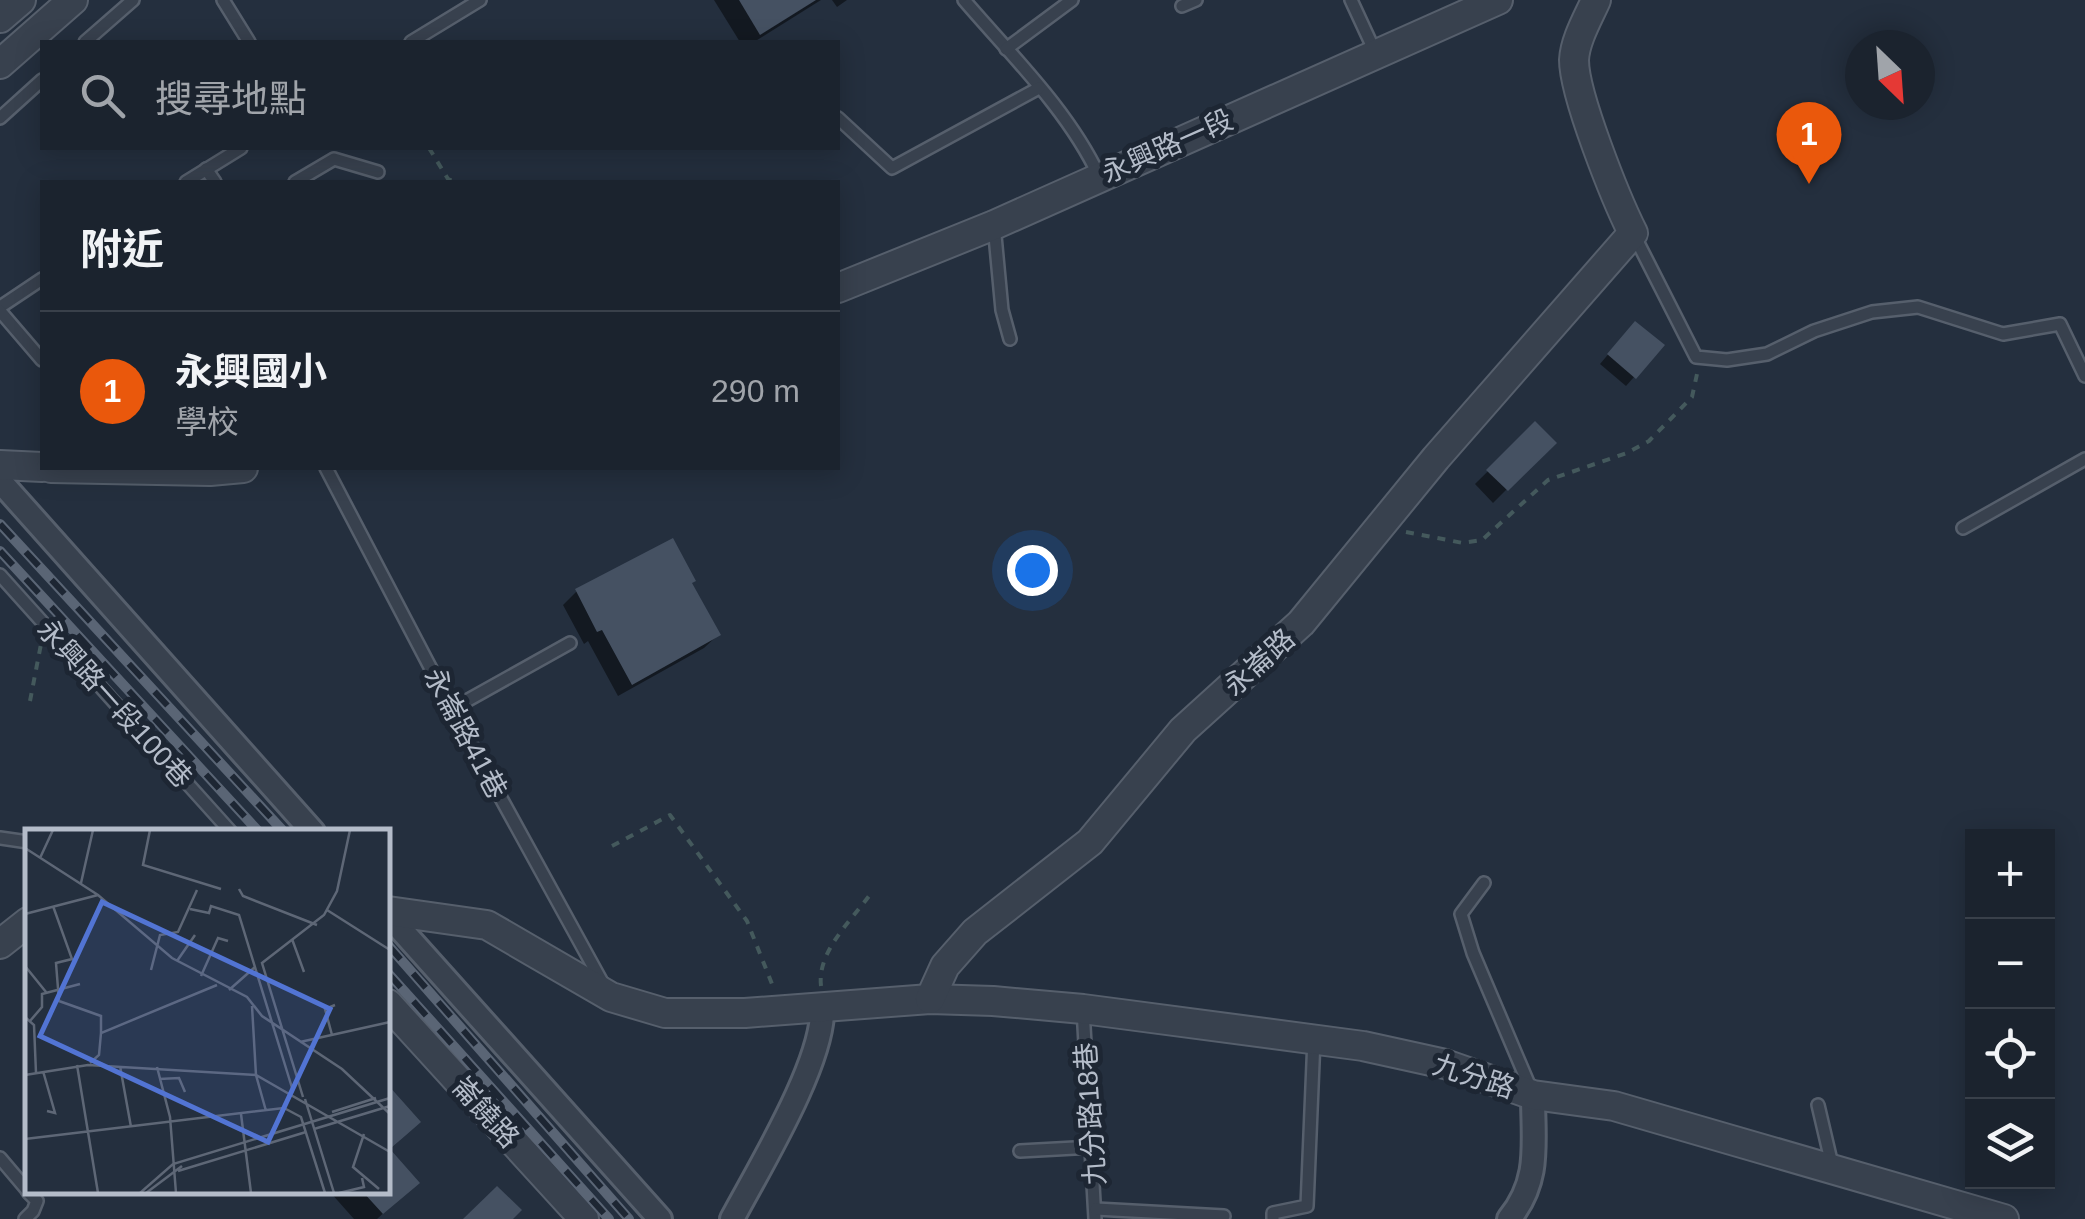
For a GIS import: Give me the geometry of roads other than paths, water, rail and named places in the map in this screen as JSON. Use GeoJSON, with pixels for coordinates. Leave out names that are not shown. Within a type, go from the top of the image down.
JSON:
{"type":"FeatureCollection","features":[{"type":"Feature","properties":{"kind":"street"},"geometry":{"type":"LineString","coordinates":[[0,18],[21,0]]}},
{"type":"Feature","properties":{"kind":"street"},"geometry":{"type":"LineString","coordinates":[[0,64],[73,0]]}},
{"type":"Feature","properties":{"kind":"street"},"geometry":{"type":"LineString","coordinates":[[1596,0],[1574,59],[1582,96],[1633,233]]}},
{"type":"Feature","properties":{"kind":"street","name":"永興路一段"},"geometry":{"type":"LineString","coordinates":[[840,287],[994,225],[1497,1]]}},
{"type":"Feature","properties":{"kind":"street","name":"永崙路"},"geometry":{"type":"LineString","coordinates":[[930,999],[945,966],[974,932],[1090,842],[1184,730],[1301,623],[1449,443],[1633,233]]}},
{"type":"Feature","properties":{"kind":"street"},"geometry":{"type":"LineString","coordinates":[[0,464],[40,467]]}},
{"type":"Feature","properties":{"kind":"street"},"geometry":{"type":"LineString","coordinates":[[139,470],[226,470]]}},
{"type":"Feature","properties":{"kind":"street"},"geometry":{"type":"LineString","coordinates":[[0,480],[310,829]]}},
{"type":"Feature","properties":{"kind":"street"},"geometry":{"type":"LineString","coordinates":[[390,914],[487,925],[611,997],[666,1013],[745,1013],[930,999]]}},
{"type":"Feature","properties":{"kind":"street"},"geometry":{"type":"LineString","coordinates":[[390,916],[660,1219]]}},
{"type":"Feature","properties":{"kind":"street"},"geometry":{"type":"LineString","coordinates":[[0,944],[25,924]]}},
{"type":"Feature","properties":{"kind":"street","name":"九分路"},"geometry":{"type":"LineString","coordinates":[[930,999],[1084,1009],[1363,1046],[1445,1064],[1533,1095],[1614,1106],[2004,1219]]}},
{"type":"Feature","properties":{"kind":"street","name":"崙饒路"},"geometry":{"type":"LineString","coordinates":[[390,1006],[584,1219]]}},
{"type":"Feature","properties":{"kind":"street"},"geometry":{"type":"LineString","coordinates":[[732,1219],[789,1112],[824,1024],[822,1006]]}},
{"type":"Feature","properties":{"kind":"street"},"geometry":{"type":"LineString","coordinates":[[1519,1214],[1533,1177],[1533,1095]]}},
{"type":"Feature","properties":{"kind":"lane"},"geometry":{"type":"LineString","coordinates":[[87,40],[133,0]]}},
{"type":"Feature","properties":{"kind":"lane"},"geometry":{"type":"LineString","coordinates":[[223,0],[249,40]]}},
{"type":"Feature","properties":{"kind":"lane"},"geometry":{"type":"LineString","coordinates":[[414,40],[480,0]]}},
{"type":"Feature","properties":{"kind":"lane"},"geometry":{"type":"LineString","coordinates":[[964,0],[1040,88],[1088,154],[1099,176]]}},
{"type":"Feature","properties":{"kind":"lane"},"geometry":{"type":"LineString","coordinates":[[1006,49],[1072,0]]}},
{"type":"Feature","properties":{"kind":"lane"},"geometry":{"type":"LineString","coordinates":[[1182,6],[1196,0]]}},
{"type":"Feature","properties":{"kind":"lane"},"geometry":{"type":"LineString","coordinates":[[1351,0],[1376,54]]}},
{"type":"Feature","properties":{"kind":"lane"},"geometry":{"type":"LineString","coordinates":[[0,118],[40,82]]}},
{"type":"Feature","properties":{"kind":"lane"},"geometry":{"type":"LineString","coordinates":[[840,120],[892,168],[1040,88]]}},
{"type":"Feature","properties":{"kind":"lane"},"geometry":{"type":"LineString","coordinates":[[189,180],[238,150]]}},
{"type":"Feature","properties":{"kind":"lane"},"geometry":{"type":"LineString","coordinates":[[298,180],[334,158],[378,172]]}},
{"type":"Feature","properties":{"kind":"lane"},"geometry":{"type":"LineString","coordinates":[[206,169],[214,180]]}},
{"type":"Feature","properties":{"kind":"lane"},"geometry":{"type":"LineString","coordinates":[[994,225],[1002,310],[1010,339]]}},
{"type":"Feature","properties":{"kind":"lane"},"geometry":{"type":"LineString","coordinates":[[1633,233],[1696,357],[1726,360],[1767,354],[1814,331],[1872,312],[1918,307],[2002,334],[2060,324],[2085,376]]}},
{"type":"Feature","properties":{"kind":"lane"},"geometry":{"type":"LineString","coordinates":[[40,280],[0,309],[40,358]]}},
{"type":"Feature","properties":{"kind":"lane"},"geometry":{"type":"LineString","coordinates":[[1963,528],[2085,459]]}},
{"type":"Feature","properties":{"kind":"lane","name":"永崙路41巷"},"geometry":{"type":"LineString","coordinates":[[327,470],[452,709],[611,997]]}},
{"type":"Feature","properties":{"kind":"lane","name":"永興路一段100巷"},"geometry":{"type":"LineString","coordinates":[[0,575],[227,829]]}},
{"type":"Feature","properties":{"kind":"lane"},"geometry":{"type":"LineString","coordinates":[[452,709],[570,643]]}},
{"type":"Feature","properties":{"kind":"lane"},"geometry":{"type":"LineString","coordinates":[[0,838],[25,842]]}},
{"type":"Feature","properties":{"kind":"lane"},"geometry":{"type":"LineString","coordinates":[[1484,883],[1461,914],[1473,953],[1533,1095]]}},
{"type":"Feature","properties":{"kind":"lane","name":"九分路18巷"},"geometry":{"type":"LineString","coordinates":[[1084,1009],[1095,1214]]}},
{"type":"Feature","properties":{"kind":"lane"},"geometry":{"type":"LineString","coordinates":[[1272,1219],[1273,1213],[1307,1206],[1314,1039]]}},
{"type":"Feature","properties":{"kind":"lane"},"geometry":{"type":"LineString","coordinates":[[1818,1105],[1833,1169]]}},
{"type":"Feature","properties":{"kind":"lane"},"geometry":{"type":"LineString","coordinates":[[1020,1150],[1094,1148]]}},
{"type":"Feature","properties":{"kind":"lane"},"geometry":{"type":"LineString","coordinates":[[0,1158],[25,1187]]}},
{"type":"Feature","properties":{"kind":"lane"},"geometry":{"type":"LineString","coordinates":[[25,1219],[34,1211],[36,1201],[30,1194]]}},
{"type":"Feature","properties":{"kind":"lane"},"geometry":{"type":"LineString","coordinates":[[1095,1214],[1224,1216]]}},
{"type":"Feature","properties":{"kind":"railway"},"geometry":{"type":"LineString","coordinates":[[0,524],[281,829]]}},
{"type":"Feature","properties":{"kind":"railway"},"geometry":{"type":"LineString","coordinates":[[0,551],[256,829]]}},
{"type":"Feature","properties":{"kind":"railway"},"geometry":{"type":"LineString","coordinates":[[390,947],[629,1219]]}},
{"type":"Feature","properties":{"kind":"railway"},"geometry":{"type":"LineString","coordinates":[[390,975],[609,1219]]}},
{"type":"Feature","properties":{"kind":"place","name":"永興國小"},"geometry":{"type":"Point","coordinates":[1809,184]}}]}
